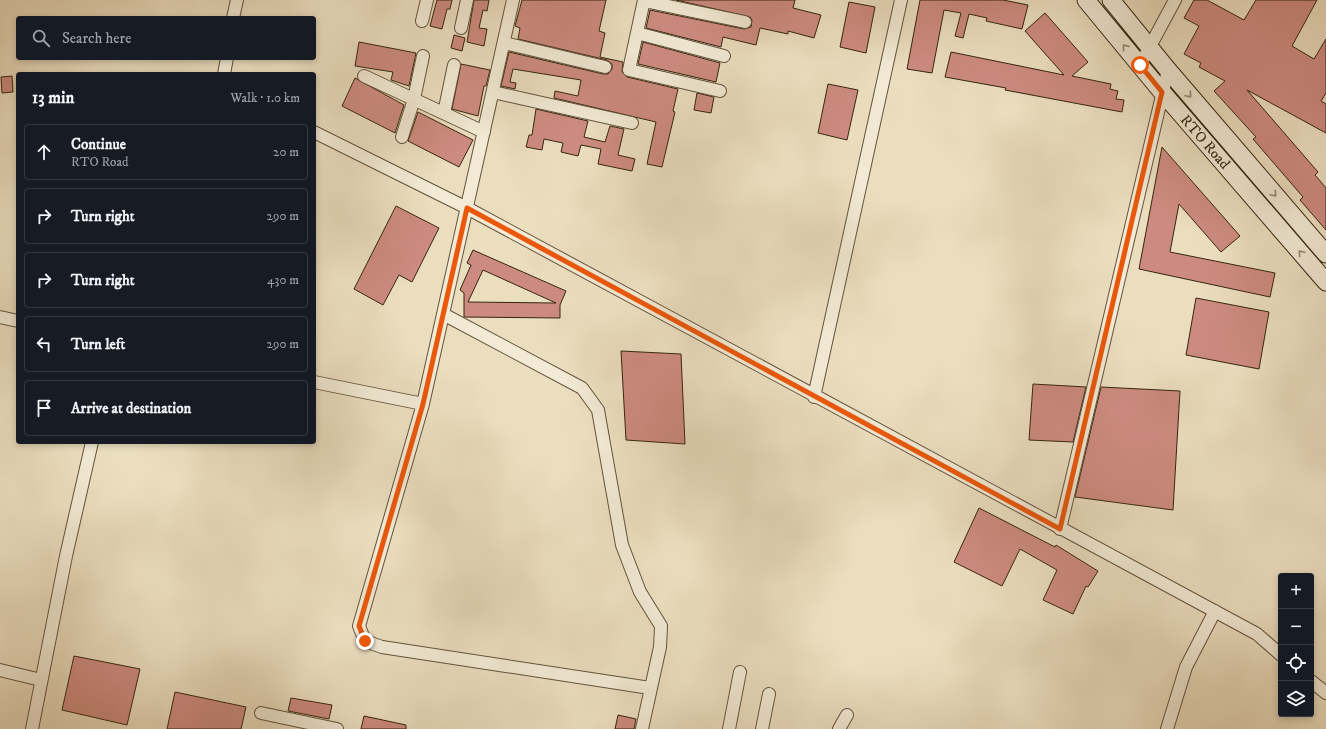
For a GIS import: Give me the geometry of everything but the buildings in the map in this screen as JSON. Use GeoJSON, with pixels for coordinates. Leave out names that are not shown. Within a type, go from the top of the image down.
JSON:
{"type":"FeatureCollection","features":[{"type":"Feature","properties":{"kind":"street"},"geometry":{"type":"LineString","coordinates":[[233,16],[237,0]]}},
{"type":"Feature","properties":{"kind":"street"},"geometry":{"type":"LineString","coordinates":[[422,21],[427,0]]}},
{"type":"Feature","properties":{"kind":"street"},"geometry":{"type":"LineString","coordinates":[[461,28],[467,0]]}},
{"type":"Feature","properties":{"kind":"street"},"geometry":{"type":"LineString","coordinates":[[513,0],[423,404],[359,626],[365,641],[382,646],[650,688]]}},
{"type":"Feature","properties":{"kind":"street"},"geometry":{"type":"LineString","coordinates":[[720,91],[629,70],[644,0],[745,22]]}},
{"type":"Feature","properties":{"kind":"street"},"geometry":{"type":"LineString","coordinates":[[886,36],[893,0]]}},
{"type":"Feature","properties":{"kind":"street"},"geometry":{"type":"LineString","coordinates":[[814,397],[901,0]]}},
{"type":"Feature","properties":{"kind":"street","name":"RTO Road"},"geometry":{"type":"LineString","coordinates":[[1086,0],[1162,92],[1326,282]]}},
{"type":"Feature","properties":{"kind":"street","name":"RTO Road"},"geometry":{"type":"LineString","coordinates":[[1111,0],[1168,70],[1326,254]]}},
{"type":"Feature","properties":{"kind":"street"},"geometry":{"type":"LineString","coordinates":[[1140,65],[1175,0]]}},
{"type":"Feature","properties":{"kind":"street"},"geometry":{"type":"LineString","coordinates":[[637,33],[724,56]]}},
{"type":"Feature","properties":{"kind":"street"},"geometry":{"type":"LineString","coordinates":[[504,43],[605,67]]}},
{"type":"Feature","properties":{"kind":"street"},"geometry":{"type":"LineString","coordinates":[[402,137],[414,99],[423,56]]}},
{"type":"Feature","properties":{"kind":"street"},"geometry":{"type":"LineString","coordinates":[[224,72],[227,60]]}},
{"type":"Feature","properties":{"kind":"street"},"geometry":{"type":"LineString","coordinates":[[444,113],[454,65]]}},
{"type":"Feature","properties":{"kind":"street"},"geometry":{"type":"LineString","coordinates":[[1060,529],[1168,70]]}},
{"type":"Feature","properties":{"kind":"street"},"geometry":{"type":"LineString","coordinates":[[364,76],[484,132]]}},
{"type":"Feature","properties":{"kind":"street"},"geometry":{"type":"LineString","coordinates":[[493,92],[632,123]]}},
{"type":"Feature","properties":{"kind":"street"},"geometry":{"type":"LineString","coordinates":[[316,133],[467,208],[814,397],[1257,634],[1278,652]]}},
{"type":"Feature","properties":{"kind":"street"},"geometry":{"type":"LineString","coordinates":[[443,314],[582,388],[598,410],[622,545],[640,592],[661,626],[660,647],[642,729]]}},
{"type":"Feature","properties":{"kind":"street"},"geometry":{"type":"LineString","coordinates":[[0,317],[16,321]]}},
{"type":"Feature","properties":{"kind":"street"},"geometry":{"type":"LineString","coordinates":[[316,382],[423,404]]}},
{"type":"Feature","properties":{"kind":"street"},"geometry":{"type":"LineString","coordinates":[[32,729],[41,680],[92,444]]}},
{"type":"Feature","properties":{"kind":"street"},"geometry":{"type":"LineString","coordinates":[[1167,729],[1186,667],[1214,611]]}},
{"type":"Feature","properties":{"kind":"street"},"geometry":{"type":"LineString","coordinates":[[0,670],[41,680]]}},
{"type":"Feature","properties":{"kind":"street"},"geometry":{"type":"LineString","coordinates":[[729,729],[740,672]]}},
{"type":"Feature","properties":{"kind":"street"},"geometry":{"type":"LineString","coordinates":[[1312,681],[1326,693]]}},
{"type":"Feature","properties":{"kind":"street"},"geometry":{"type":"LineString","coordinates":[[762,729],[769,694]]}},
{"type":"Feature","properties":{"kind":"street"},"geometry":{"type":"LineString","coordinates":[[261,713],[337,729]]}},
{"type":"Feature","properties":{"kind":"street"},"geometry":{"type":"LineString","coordinates":[[840,729],[848,715]]}},
{"type":"Feature","properties":{"kind":"route"},"geometry":{"type":"LineString","coordinates":[[365,641],[359,626],[423,404],[467,208],[1060,529],[1162,92],[1140,65]]}}]}
